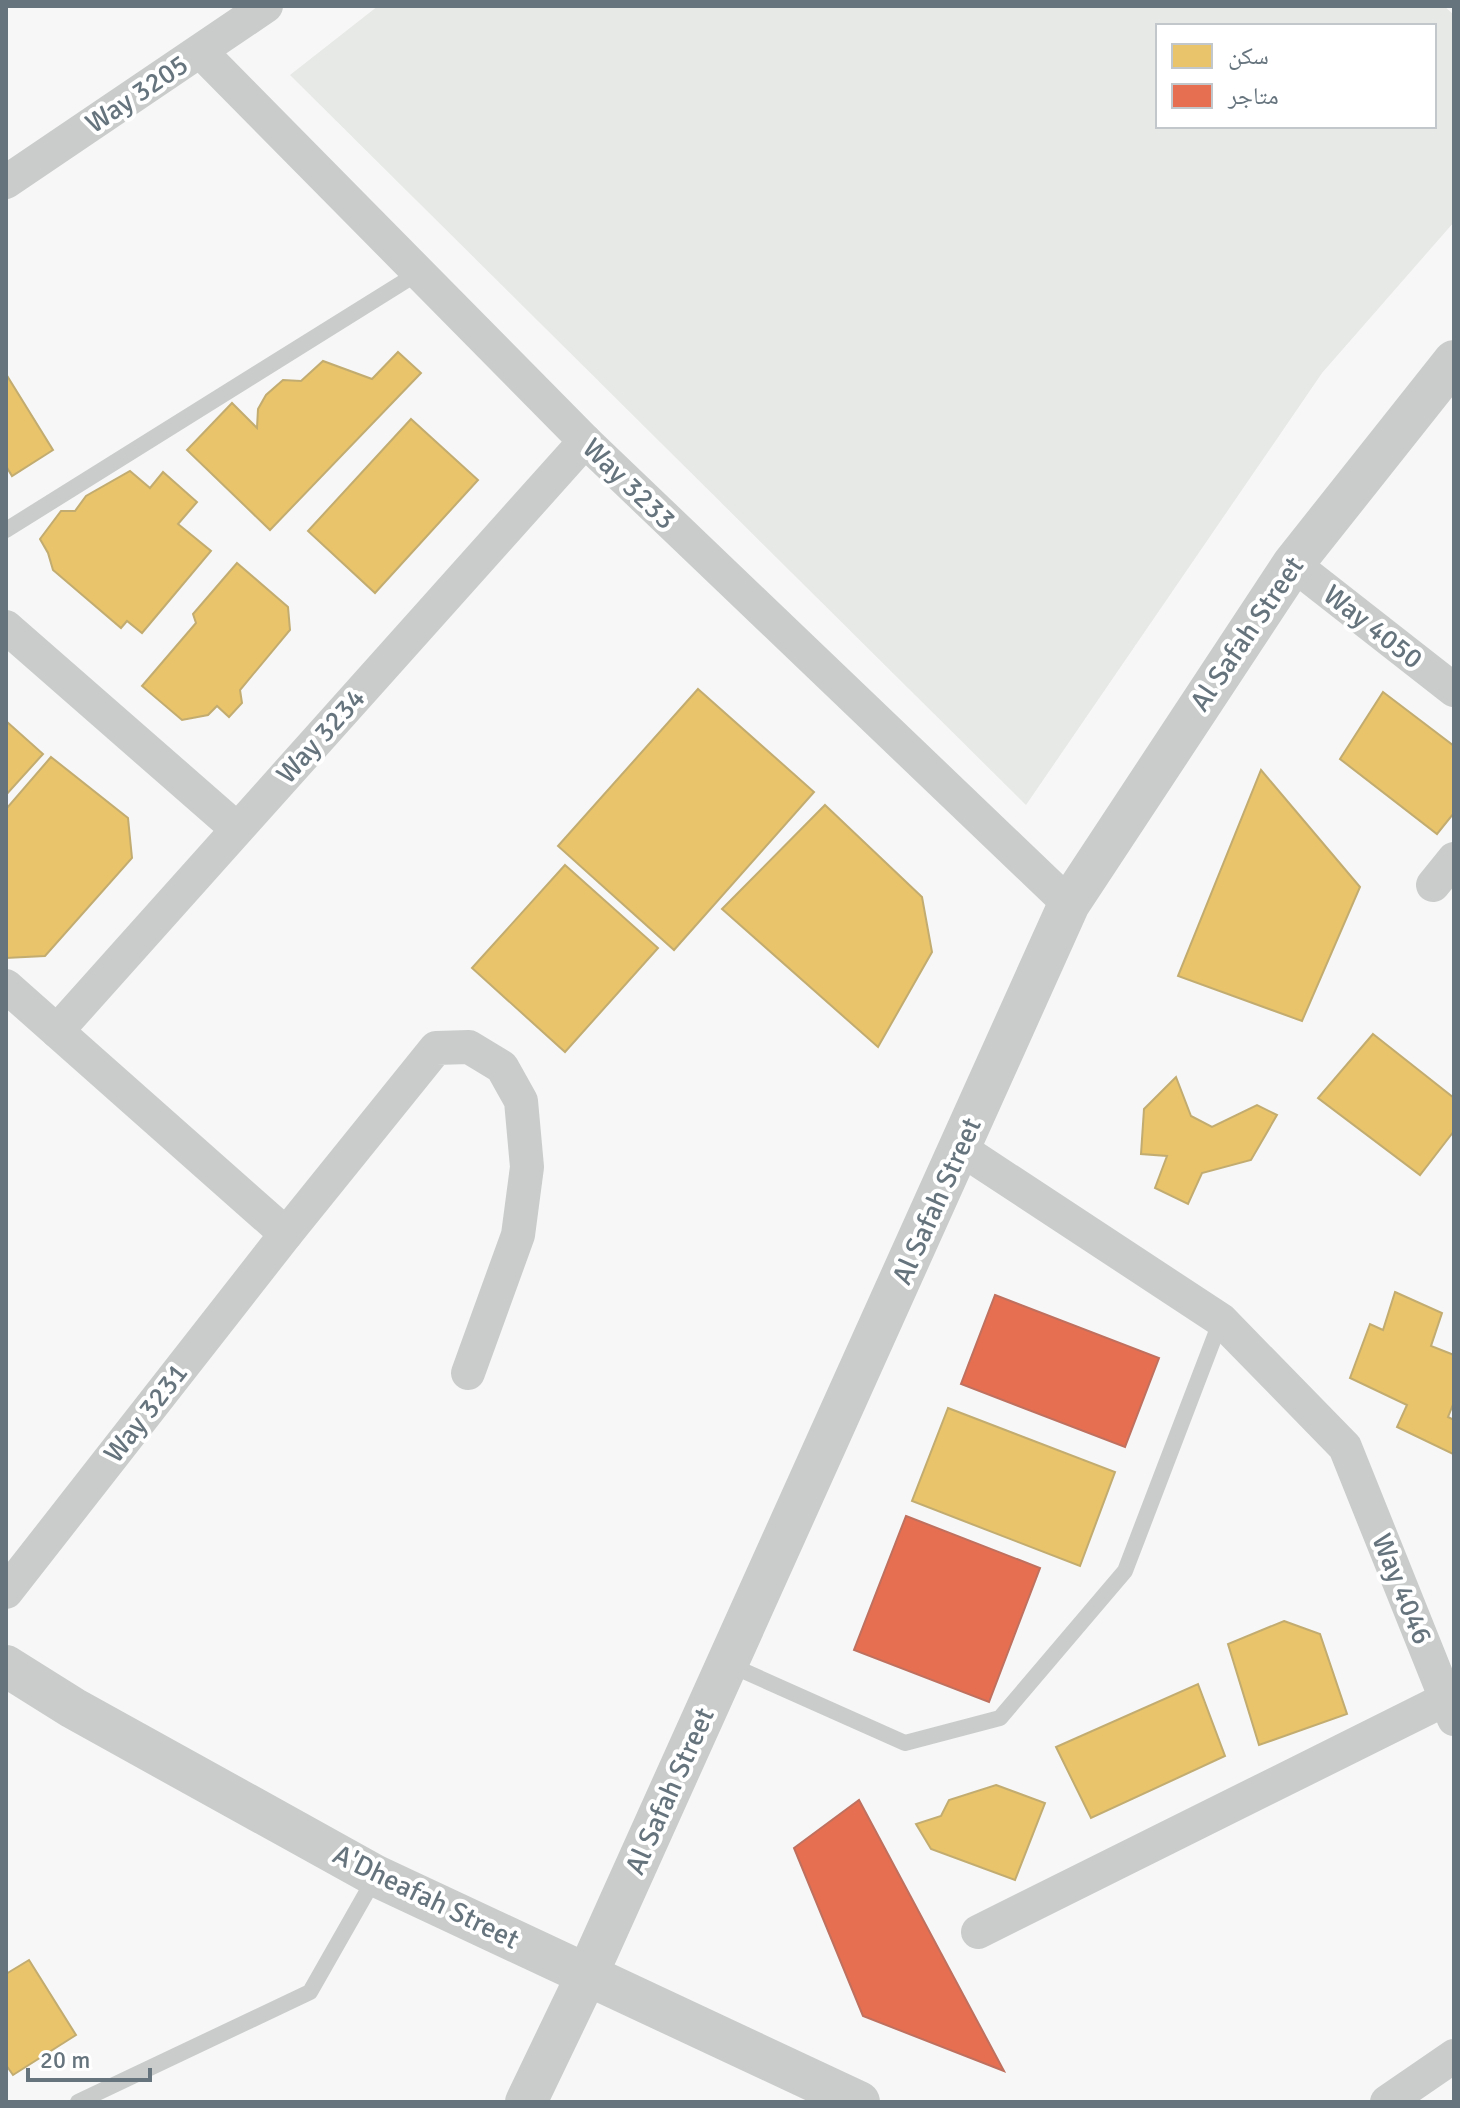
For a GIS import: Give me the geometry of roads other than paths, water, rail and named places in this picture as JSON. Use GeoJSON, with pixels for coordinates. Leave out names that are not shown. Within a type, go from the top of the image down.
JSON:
{"type":"FeatureCollection","features":[{"type":"Feature","properties":{"kind":"street","name":"Way 3205"},"geometry":{"type":"LineString","coordinates":[[6,182],[266,6]]}},
{"type":"Feature","properties":{"kind":"street","name":"Way 3233"},"geometry":{"type":"LineString","coordinates":[[201,52],[585,441],[1069,904]]}},
{"type":"Feature","properties":{"kind":"street","name":"Al Safah Street"},"geometry":{"type":"LineString","coordinates":[[526,2102],[728,1664],[1069,904],[1293,564],[1454,361]]}},
{"type":"Feature","properties":{"kind":"street","name":"Way 3234"},"geometry":{"type":"LineString","coordinates":[[57,1031],[585,441]]}},
{"type":"Feature","properties":{"kind":"street","name":"Way 4050"},"geometry":{"type":"LineString","coordinates":[[1293,564],[1454,690]]}},
{"type":"Feature","properties":{"kind":"street"},"geometry":{"type":"LineString","coordinates":[[6,627],[237,829]]}},
{"type":"Feature","properties":{"kind":"street"},"geometry":{"type":"LineString","coordinates":[[1433,885],[1454,859]]}},
{"type":"Feature","properties":{"kind":"street"},"geometry":{"type":"LineString","coordinates":[[6,986],[286,1234]]}},
{"type":"Feature","properties":{"kind":"street","name":"Way 3231"},"geometry":{"type":"LineString","coordinates":[[6,1592],[436,1048],[469,1047],[502,1067],[521,1101],[527,1167],[518,1235],[468,1373]]}},
{"type":"Feature","properties":{"kind":"street","name":"Way 4046"},"geometry":{"type":"LineString","coordinates":[[961,1149],[1221,1320],[1345,1447],[1450,1709],[978,1932]]}},
{"type":"Feature","properties":{"kind":"street","name":"A'Dheafah Street"},"geometry":{"type":"LineString","coordinates":[[6,1666],[73,1708],[376,1876],[859,2102]]}},
{"type":"Feature","properties":{"kind":"street"},"geometry":{"type":"LineString","coordinates":[[1387,2102],[1454,2056]]}},
{"type":"Feature","properties":{"kind":"lane"},"geometry":{"type":"LineString","coordinates":[[6,530],[418,273]]}},
{"type":"Feature","properties":{"kind":"lane"},"geometry":{"type":"LineString","coordinates":[[728,1664],[905,1743],[1000,1718],[1125,1571],[1221,1320]]}},
{"type":"Feature","properties":{"kind":"lane"},"geometry":{"type":"LineString","coordinates":[[78,2102],[310,1992],[376,1876]]}}]}
